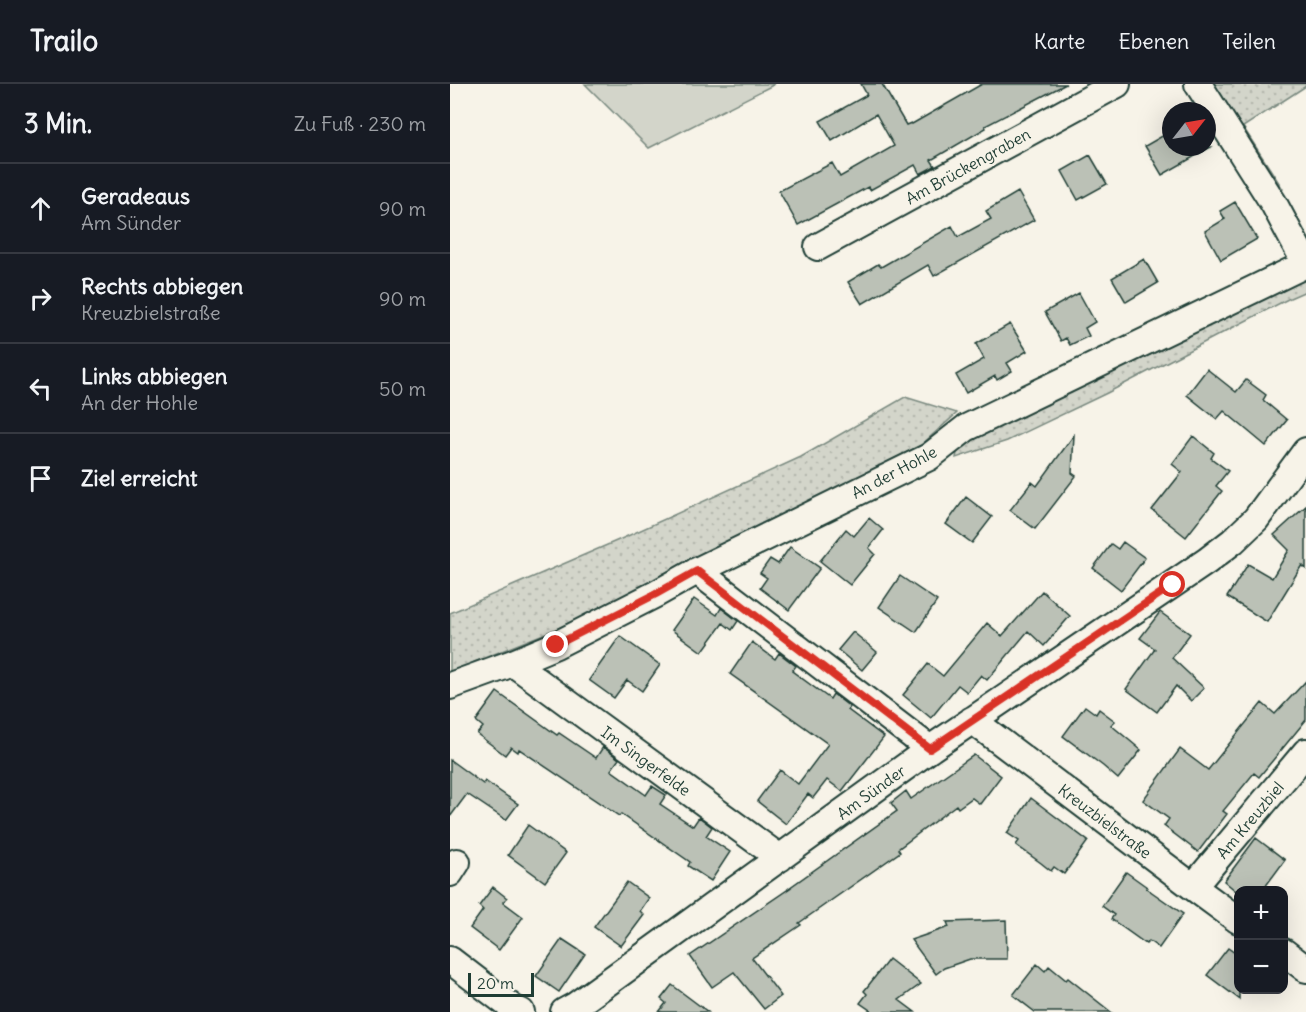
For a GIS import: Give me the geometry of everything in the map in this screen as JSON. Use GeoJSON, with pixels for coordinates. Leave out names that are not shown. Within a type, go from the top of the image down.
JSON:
{"type":"FeatureCollection","features":[{"type":"Feature","properties":{"kind":"street","name":"Am Brückengraben"},"geometry":{"type":"LineString","coordinates":[[818,247],[1117,84]]}},
{"type":"Feature","properties":{"kind":"street"},"geometry":{"type":"LineString","coordinates":[[1198,84],[1274,204],[1306,264]]}},
{"type":"Feature","properties":{"kind":"street","name":"An der Hohle"},"geometry":{"type":"LineString","coordinates":[[450,686],[556,645],[697,571],[929,457],[966,428],[1306,264]]}},
{"type":"Feature","properties":{"kind":"street","name":"Am Sünder"},"geometry":{"type":"LineString","coordinates":[[575,1010],[930,749],[1173,585],[1233,541],[1256,519],[1306,451]]}},
{"type":"Feature","properties":{"kind":"street"},"geometry":{"type":"LineString","coordinates":[[697,571],[930,749]]}},
{"type":"Feature","properties":{"kind":"street","name":"Im Singerfelde"},"geometry":{"type":"LineString","coordinates":[[513,663],[780,858]]}},
{"type":"Feature","properties":{"kind":"street","name":"Kreuzbielstraße"},"geometry":{"type":"LineString","coordinates":[[972,720],[1234,916]]}},
{"type":"Feature","properties":{"kind":"street","name":"Am Kreuzbiel"},"geometry":{"type":"LineString","coordinates":[[1193,887],[1306,752]]}},
{"type":"Feature","properties":{"kind":"street"},"geometry":{"type":"LineString","coordinates":[[1288,955],[1306,969]]}},
{"type":"Feature","properties":{"kind":"street"},"geometry":{"type":"LineString","coordinates":[[450,960],[521,1012]]}},
{"type":"Feature","properties":{"kind":"shaded area"},"geometry":{"type":"Polygon","coordinates":[[[585,84],[775,84],[649,148],[585,84]]]}},
{"type":"Feature","properties":{"kind":"shaded area"},"geometry":{"type":"Polygon","coordinates":[[[1203,84],[1306,84],[1243,127],[1283,189],[1274,195],[1203,84]]]}},
{"type":"Feature","properties":{"kind":"shaded area"},"geometry":{"type":"Polygon","coordinates":[[[1306,269],[1306,291],[1107,393],[1007,441],[956,458],[959,442],[1306,269]]]}},
{"type":"Feature","properties":{"kind":"shaded area"},"geometry":{"type":"Polygon","coordinates":[[[905,397],[957,413],[921,445],[674,569],[591,615],[474,662],[473,667],[450,677],[450,613],[621,539],[801,457],[905,397]]]}},
{"type":"Feature","properties":{"kind":"building"},"geometry":{"type":"Polygon","coordinates":[[[861,84],[882,84],[906,125],[912,124],[982,84],[1066,84],[985,126],[986,128],[931,160],[935,166],[920,174],[915,165],[870,190],[868,187],[798,225],[779,191],[832,163],[840,177],[894,146],[876,114],[832,141],[820,121],[867,95],[861,84]]]}},
{"type":"Feature","properties":{"kind":"building"},"geometry":{"type":"Polygon","coordinates":[[[1162,136],[1162,156],[1195,156],[1162,175],[1145,146],[1162,136]]]}},
{"type":"Feature","properties":{"kind":"building"},"geometry":{"type":"Polygon","coordinates":[[[1090,155],[1107,184],[1078,200],[1062,171],[1090,155]]]}},
{"type":"Feature","properties":{"kind":"building"},"geometry":{"type":"Polygon","coordinates":[[[1018,192],[1034,220],[934,276],[928,265],[862,304],[848,282],[878,264],[881,267],[952,226],[958,237],[991,219],[986,211],[1018,192]]]}},
{"type":"Feature","properties":{"kind":"building"},"geometry":{"type":"Polygon","coordinates":[[[1235,202],[1257,239],[1221,260],[1205,231],[1225,219],[1220,211],[1235,202]]]}},
{"type":"Feature","properties":{"kind":"building"},"geometry":{"type":"Polygon","coordinates":[[[1144,259],[1158,283],[1126,302],[1112,278],[1144,259]]]}},
{"type":"Feature","properties":{"kind":"building"},"geometry":{"type":"Polygon","coordinates":[[[1079,293],[1095,322],[1085,328],[1089,336],[1070,345],[1066,338],[1061,341],[1045,312],[1079,293]]]}},
{"type":"Feature","properties":{"kind":"building"},"geometry":{"type":"Polygon","coordinates":[[[1010,324],[1027,351],[1007,363],[1012,371],[997,380],[995,376],[966,393],[956,375],[984,359],[976,344],[1010,324]]]}},
{"type":"Feature","properties":{"kind":"building"},"geometry":{"type":"Polygon","coordinates":[[[1207,369],[1236,392],[1246,380],[1266,395],[1263,400],[1287,420],[1266,446],[1224,411],[1217,419],[1187,395],[1207,369]]]}},
{"type":"Feature","properties":{"kind":"building"},"geometry":{"type":"Polygon","coordinates":[[[1074,435],[1072,473],[1076,476],[1035,529],[1010,510],[1032,482],[1037,486],[1074,435]]]}},
{"type":"Feature","properties":{"kind":"building"},"geometry":{"type":"Polygon","coordinates":[[[1193,436],[1214,453],[1211,458],[1228,471],[1216,486],[1222,491],[1186,537],[1152,510],[1182,472],[1172,464],[1193,436]]]}},
{"type":"Feature","properties":{"kind":"building"},"geometry":{"type":"Polygon","coordinates":[[[966,497],[992,517],[972,543],[946,524],[966,497]]]}},
{"type":"Feature","properties":{"kind":"building"},"geometry":{"type":"Polygon","coordinates":[[[1306,506],[1306,569],[1302,565],[1267,622],[1227,597],[1248,564],[1272,578],[1289,550],[1274,535],[1306,506]]]}},
{"type":"Feature","properties":{"kind":"building"},"geometry":{"type":"Polygon","coordinates":[[[869,518],[883,530],[869,548],[875,554],[850,585],[820,561],[846,529],[854,536],[869,518]]]}},
{"type":"Feature","properties":{"kind":"building"},"geometry":{"type":"Polygon","coordinates":[[[1123,542],[1145,558],[1121,590],[1093,568],[1111,544],[1118,549],[1123,542]]]}},
{"type":"Feature","properties":{"kind":"building"},"geometry":{"type":"Polygon","coordinates":[[[790,547],[820,568],[789,610],[760,588],[767,578],[760,573],[770,559],[778,564],[790,547]]]}},
{"type":"Feature","properties":{"kind":"building"},"geometry":{"type":"Polygon","coordinates":[[[900,576],[937,601],[916,632],[879,607],[900,576]]]}},
{"type":"Feature","properties":{"kind":"building"},"geometry":{"type":"Polygon","coordinates":[[[1042,591],[1070,616],[1044,646],[1028,631],[987,680],[981,675],[967,692],[958,685],[931,718],[903,695],[928,664],[943,676],[987,623],[1002,636],[1042,591]]]}},
{"type":"Feature","properties":{"kind":"building"},"geometry":{"type":"Polygon","coordinates":[[[694,599],[717,615],[721,608],[738,621],[732,630],[723,623],[702,652],[672,630],[694,599]]]}},
{"type":"Feature","properties":{"kind":"building"},"geometry":{"type":"Polygon","coordinates":[[[1160,612],[1190,634],[1172,658],[1204,688],[1191,701],[1176,686],[1157,712],[1126,689],[1155,649],[1140,638],[1160,612]]]}},
{"type":"Feature","properties":{"kind":"building"},"geometry":{"type":"Polygon","coordinates":[[[853,632],[877,652],[862,670],[838,650],[853,632]]]}},
{"type":"Feature","properties":{"kind":"building"},"geometry":{"type":"Polygon","coordinates":[[[620,636],[660,665],[642,691],[627,680],[614,698],[589,680],[620,636]]]}},
{"type":"Feature","properties":{"kind":"building"},"geometry":{"type":"Polygon","coordinates":[[[752,642],[775,659],[779,653],[796,666],[792,671],[830,699],[833,694],[850,707],[848,710],[884,737],[842,791],[827,780],[813,798],[808,794],[786,824],[757,801],[780,770],[798,784],[828,744],[730,674],[752,642]]]}},
{"type":"Feature","properties":{"kind":"building"},"geometry":{"type":"Polygon","coordinates":[[[1306,681],[1306,720],[1259,777],[1254,773],[1223,811],[1227,814],[1198,852],[1164,826],[1169,819],[1143,800],[1180,749],[1208,770],[1262,703],[1275,714],[1306,681]]]}},
{"type":"Feature","properties":{"kind":"building"},"geometry":{"type":"Polygon","coordinates":[[[497,692],[557,735],[559,733],[596,758],[603,747],[619,759],[611,770],[646,795],[652,786],[666,795],[660,804],[693,826],[699,817],[712,827],[706,836],[730,852],[711,881],[688,866],[690,862],[621,814],[619,816],[519,749],[518,752],[511,747],[505,755],[477,734],[483,727],[476,721],[497,692]]]}},
{"type":"Feature","properties":{"kind":"building"},"geometry":{"type":"Polygon","coordinates":[[[1085,706],[1096,714],[1099,709],[1115,721],[1111,725],[1141,750],[1118,779],[1063,736],[1085,706]]]}},
{"type":"Feature","properties":{"kind":"building"},"geometry":{"type":"Polygon","coordinates":[[[974,755],[1001,776],[980,804],[972,798],[958,808],[956,805],[898,849],[900,852],[752,958],[781,996],[764,1009],[734,972],[712,987],[690,956],[897,811],[891,803],[906,791],[911,799],[974,755]]]}},
{"type":"Feature","properties":{"kind":"building"},"geometry":{"type":"Polygon","coordinates":[[[450,760],[483,784],[485,781],[518,804],[506,820],[467,794],[450,817],[450,760]]]}},
{"type":"Feature","properties":{"kind":"building"},"geometry":{"type":"Polygon","coordinates":[[[1031,798],[1088,841],[1064,874],[1054,867],[1051,871],[1016,845],[1019,841],[1007,833],[1031,798]]]}},
{"type":"Feature","properties":{"kind":"building"},"geometry":{"type":"Polygon","coordinates":[[[528,825],[566,853],[545,882],[508,855],[528,825]]]}},
{"type":"Feature","properties":{"kind":"building"},"geometry":{"type":"Polygon","coordinates":[[[1256,838],[1285,860],[1266,886],[1234,886],[1234,889],[1224,881],[1256,838]]]}},
{"type":"Feature","properties":{"kind":"building"},"geometry":{"type":"Polygon","coordinates":[[[1126,872],[1183,914],[1159,948],[1149,941],[1146,944],[1111,919],[1114,915],[1102,906],[1126,872]]]}},
{"type":"Feature","properties":{"kind":"building"},"geometry":{"type":"Polygon","coordinates":[[[627,882],[649,898],[640,911],[644,915],[621,946],[594,927],[627,882]]]}},
{"type":"Feature","properties":{"kind":"building"},"geometry":{"type":"Polygon","coordinates":[[[493,887],[507,898],[503,902],[523,917],[499,950],[470,928],[483,910],[479,906],[493,887]]]}},
{"type":"Feature","properties":{"kind":"building"},"geometry":{"type":"Polygon","coordinates":[[[1006,920],[1007,959],[970,959],[944,968],[936,974],[911,940],[949,927],[947,922],[1006,920]]]}},
{"type":"Feature","properties":{"kind":"building"},"geometry":{"type":"Polygon","coordinates":[[[562,939],[585,954],[559,992],[536,976],[562,939]]]}},
{"type":"Feature","properties":{"kind":"building"},"geometry":{"type":"Polygon","coordinates":[[[1228,948],[1234,952],[1234,994],[1239,994],[1239,999],[1207,975],[1228,948]]]}},
{"type":"Feature","properties":{"kind":"building"},"geometry":{"type":"Polygon","coordinates":[[[889,959],[921,984],[899,1000],[915,1012],[873,1012],[860,1003],[867,994],[864,991],[889,959]]]}},
{"type":"Feature","properties":{"kind":"building"},"geometry":{"type":"Polygon","coordinates":[[[1037,964],[1045,971],[1049,966],[1066,980],[1068,978],[1111,1012],[1035,1012],[1013,995],[1037,964]]]}},
{"type":"Feature","properties":{"kind":"building"},"geometry":{"type":"Polygon","coordinates":[[[672,985],[708,1012],[659,1012],[666,1003],[661,999],[672,985]]]}},
{"type":"Feature","properties":{"kind":"route"},"geometry":{"type":"LineString","coordinates":[[556,645],[697,571],[930,749],[1173,585]]}}]}
